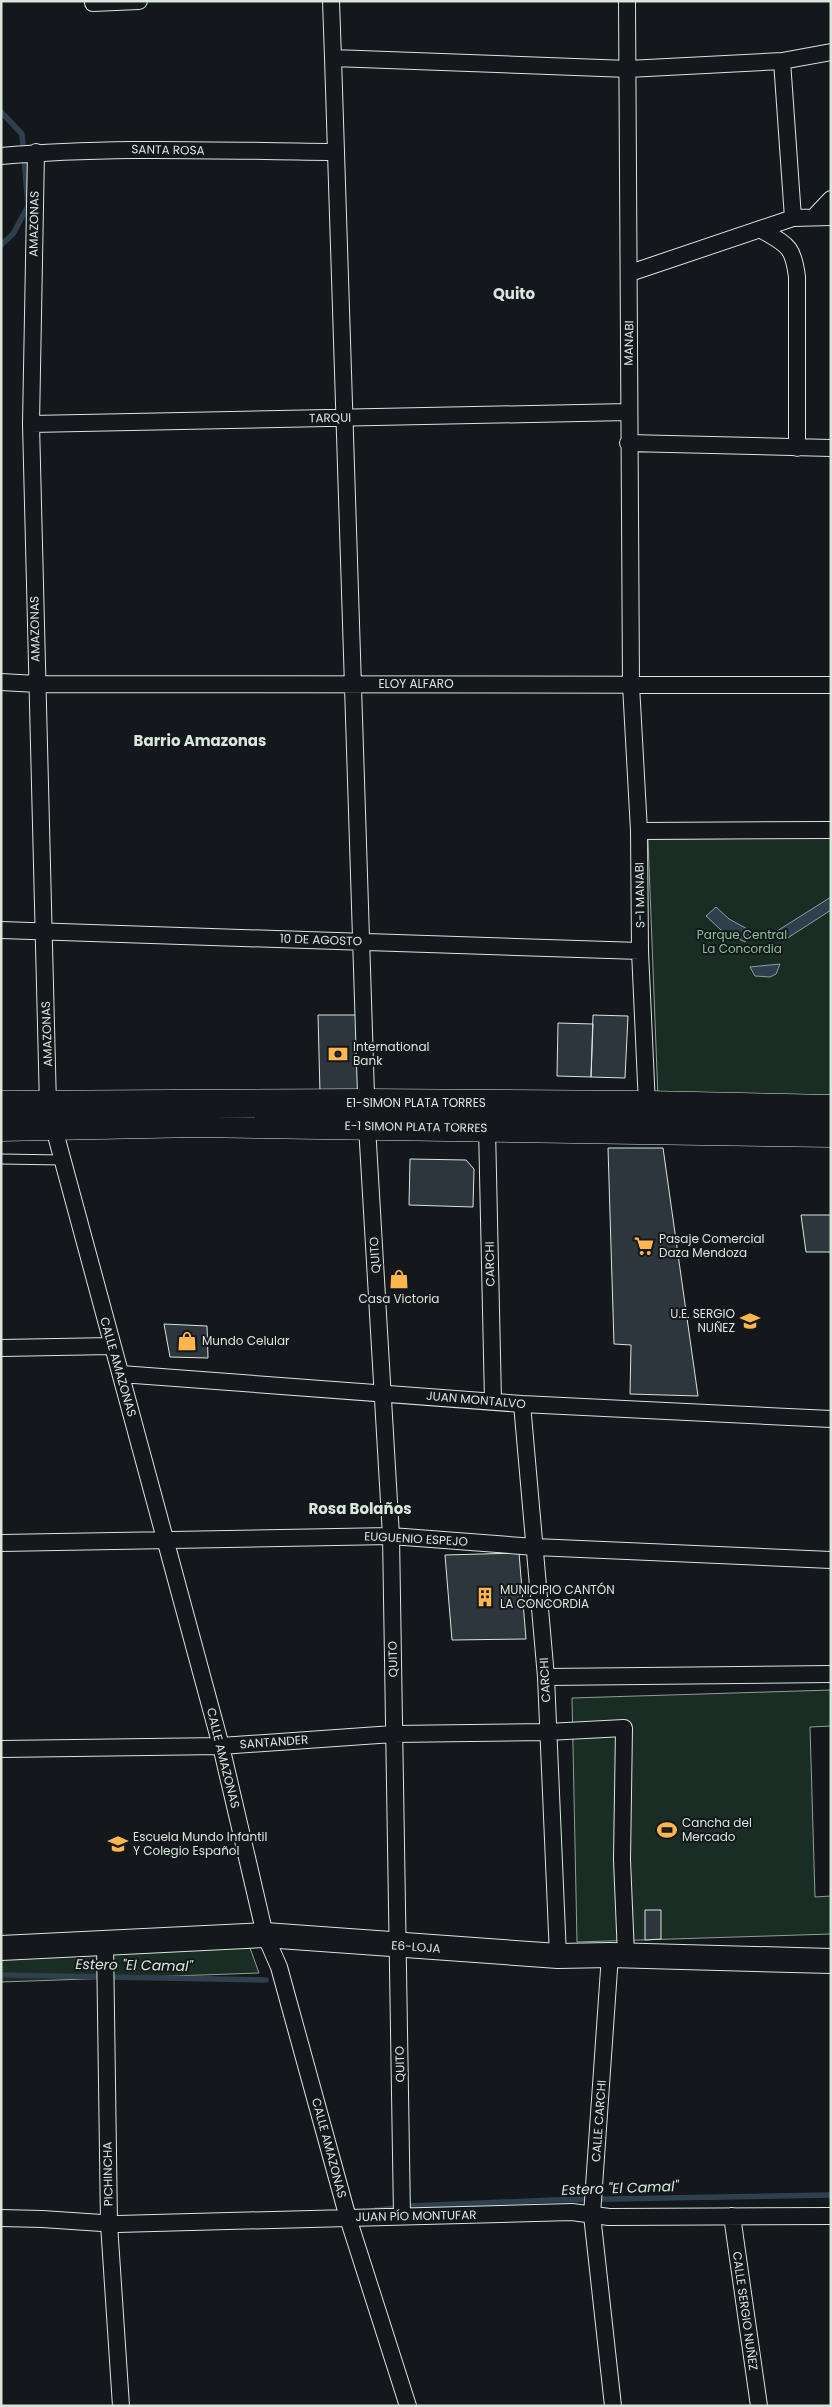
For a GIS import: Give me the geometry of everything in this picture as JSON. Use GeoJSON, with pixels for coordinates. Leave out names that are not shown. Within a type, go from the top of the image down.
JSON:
{"type":"FeatureCollection","features":[{"type":"Feature","properties":{"kind":"highway","name":"E1-SIMON PLATA TORRES"},"geometry":{"type":"LineString","coordinates":[[1,1106],[50,1116],[367,1114],[647,1105],[831,1109]]}},
{"type":"Feature","properties":{"kind":"highway","name":"E-1 SIMON PLATA TORRES"},"geometry":{"type":"LineString","coordinates":[[367,1114],[487,1128],[831,1133]]}},
{"type":"Feature","properties":{"kind":"highway"},"geometry":{"type":"LineString","coordinates":[[1,1127],[50,1116]]}},
{"type":"Feature","properties":{"kind":"main road","name":"E6-LOJA"},"geometry":{"type":"LineString","coordinates":[[1,1948],[265,1935],[558,1956],[618,1955],[831,1961]]}},
{"type":"Feature","properties":{"kind":"street"},"geometry":{"type":"LineString","coordinates":[[93,3],[139,1]]}},
{"type":"Feature","properties":{"kind":"street","name":"QUITO"},"geometry":{"type":"LineString","coordinates":[[331,1],[367,1114],[391,1536],[402,2216]]}},
{"type":"Feature","properties":{"kind":"street","name":"MANABI"},"geometry":{"type":"LineString","coordinates":[[627,1],[630,273],[628,443],[631,685]]}},
{"type":"Feature","properties":{"kind":"street"},"geometry":{"type":"LineString","coordinates":[[333,58],[628,69],[782,61],[831,52]]}},
{"type":"Feature","properties":{"kind":"street"},"geometry":{"type":"LineString","coordinates":[[782,61],[793,218]]}},
{"type":"Feature","properties":{"kind":"street","name":"SANTA ROSA"},"geometry":{"type":"LineString","coordinates":[[2,156],[36,152],[126,150],[336,152]]}},
{"type":"Feature","properties":{"kind":"street","name":"AMAZONAS"},"geometry":{"type":"LineString","coordinates":[[36,152],[31,424],[50,1116]]}},
{"type":"Feature","properties":{"kind":"street"},"geometry":{"type":"LineString","coordinates":[[814,217],[831,198]]}},
{"type":"Feature","properties":{"kind":"street"},"geometry":{"type":"LineString","coordinates":[[630,273],[793,218],[831,217]]}},
{"type":"Feature","properties":{"kind":"street"},"geometry":{"type":"LineString","coordinates":[[760,229],[784,243],[794,254],[797,277],[797,448]]}},
{"type":"Feature","properties":{"kind":"street","name":"TARQUI"},"geometry":{"type":"LineString","coordinates":[[31,424],[628,412]]}},
{"type":"Feature","properties":{"kind":"street"},"geometry":{"type":"LineString","coordinates":[[628,443],[831,448]]}},
{"type":"Feature","properties":{"kind":"street","name":"ELOY ALFARO"},"geometry":{"type":"LineString","coordinates":[[1,682],[37,684],[831,685]]}},
{"type":"Feature","properties":{"kind":"street","name":"S-1 MANABI"},"geometry":{"type":"LineString","coordinates":[[631,685],[639,831],[640,951],[647,1105]]}},
{"type":"Feature","properties":{"kind":"street"},"geometry":{"type":"LineString","coordinates":[[639,831],[831,830]]}},
{"type":"Feature","properties":{"kind":"street","name":"10 DE AGOSTO"},"geometry":{"type":"LineString","coordinates":[[1,930],[640,951]]}},
{"type":"Feature","properties":{"kind":"street","name":"CALLE AMAZONAS"},"geometry":{"type":"LineString","coordinates":[[50,1116],[221,1746],[265,1935],[279,1967],[348,2218],[408,2406]]}},
{"type":"Feature","properties":{"kind":"street","name":"CARCHI"},"geometry":{"type":"LineString","coordinates":[[487,1128],[493,1401]]}},
{"type":"Feature","properties":{"kind":"street"},"geometry":{"type":"LineString","coordinates":[[1,1348],[112,1346]]}},
{"type":"Feature","properties":{"kind":"street","name":"JUAN MONTALVO"},"geometry":{"type":"LineString","coordinates":[[121,1374],[522,1404],[831,1419]]}},
{"type":"Feature","properties":{"kind":"street","name":"CARCHI"},"geometry":{"type":"LineString","coordinates":[[522,1404],[546,1676],[558,1956]]}},
{"type":"Feature","properties":{"kind":"street","name":"EUGUENIO ESPEJO"},"geometry":{"type":"LineString","coordinates":[[1,1543],[166,1538],[391,1536],[535,1548],[831,1560]]}},
{"type":"Feature","properties":{"kind":"street"},"geometry":{"type":"LineString","coordinates":[[546,1676],[831,1674]]}},
{"type":"Feature","properties":{"kind":"street","name":"CALLE CARCHI"},"geometry":{"type":"LineString","coordinates":[[547,1732],[624,1728],[618,1955],[592,2215],[613,2406]]}},
{"type":"Feature","properties":{"kind":"street","name":"SANTANDER"},"geometry":{"type":"LineString","coordinates":[[1,1749],[221,1746],[393,1734],[547,1732]]}},
{"type":"Feature","properties":{"kind":"street","name":"PICHINCHA"},"geometry":{"type":"LineString","coordinates":[[105,1942],[108,2224],[121,2406]]}},
{"type":"Feature","properties":{"kind":"street","name":"JUAN PÍO MONTUFAR"},"geometry":{"type":"LineString","coordinates":[[1,2218],[108,2224],[572,2212],[609,2217],[831,2216]]}},
{"type":"Feature","properties":{"kind":"street","name":"CALLE SERGIO NUÑEZ"},"geometry":{"type":"LineString","coordinates":[[732,2216],[758,2406]]}},
{"type":"Feature","properties":{"kind":"lane"},"geometry":{"type":"LineString","coordinates":[[1,1159],[62,1160]]}},
{"type":"Feature","properties":{"kind":"green space","name":"Parque Central La Concordia"},"geometry":{"type":"Polygon","coordinates":[[[831,838],[831,1097],[658,1098],[648,839],[831,838]]]}},
{"type":"Feature","properties":{"kind":"green space"},"geometry":{"type":"Polygon","coordinates":[[[831,1690],[831,1726],[810,1727],[815,1897],[831,1896],[831,1934],[577,1942],[572,1698],[831,1690]]]}},
{"type":"Feature","properties":{"kind":"green space"},"geometry":{"type":"Polygon","coordinates":[[[250,1948],[259,1973],[1,1982],[1,1954],[250,1948]]]}},
{"type":"Feature","properties":{"kind":"water"},"geometry":{"type":"Polygon","coordinates":[[[831,897],[831,910],[783,941],[777,931],[831,897]]]}},
{"type":"Feature","properties":{"kind":"water"},"geometry":{"type":"Polygon","coordinates":[[[716,907],[729,919],[751,931],[745,942],[721,930],[706,916],[716,907]]]}},
{"type":"Feature","properties":{"kind":"water"},"geometry":{"type":"Polygon","coordinates":[[[780,964],[776,974],[770,977],[755,976],[750,967],[780,964]]]}},
{"type":"Feature","properties":{"kind":"building","name":"International Bank"},"geometry":{"type":"Polygon","coordinates":[[[318,1015],[356,1015],[359,1095],[320,1093],[318,1015]]]}},
{"type":"Feature","properties":{"kind":"building"},"geometry":{"type":"Polygon","coordinates":[[[593,1015],[628,1016],[625,1078],[591,1077],[593,1015]]]}},
{"type":"Feature","properties":{"kind":"building"},"geometry":{"type":"Polygon","coordinates":[[[558,1023],[593,1024],[591,1077],[557,1076],[558,1023]]]}},
{"type":"Feature","properties":{"kind":"building","name":"Pasaje Comercial Daza Mendoza"},"geometry":{"type":"Polygon","coordinates":[[[608,1148],[663,1148],[698,1396],[630,1394],[631,1345],[614,1344],[608,1148]]]}},
{"type":"Feature","properties":{"kind":"building"},"geometry":{"type":"Polygon","coordinates":[[[410,1159],[466,1160],[474,1169],[473,1207],[409,1205],[410,1159]]]}},
{"type":"Feature","properties":{"kind":"building"},"geometry":{"type":"Polygon","coordinates":[[[801,1215],[831,1215],[831,1252],[806,1252],[801,1215]]]}},
{"type":"Feature","properties":{"kind":"building","name":"Mundo Celular"},"geometry":{"type":"Polygon","coordinates":[[[164,1324],[207,1326],[208,1358],[170,1357],[164,1324]]]}},
{"type":"Feature","properties":{"kind":"building","name":"MUNICIPIO CANTÓN LA CONCORDIA"},"geometry":{"type":"Polygon","coordinates":[[[519,1553],[526,1639],[452,1640],[445,1555],[519,1553]]]}},
{"type":"Feature","properties":{"kind":"building"},"geometry":{"type":"Polygon","coordinates":[[[645,1910],[661,1910],[661,1939],[645,1940],[645,1910]]]}},
{"type":"Feature","properties":{"kind":"waterway"},"geometry":{"type":"LineString","coordinates":[[1,112],[22,134],[28,206],[13,234],[1,245]]}},
{"type":"Feature","properties":{"kind":"waterway","name":"Estero \"El Camal\""},"geometry":{"type":"LineString","coordinates":[[1,1975],[266,1980]]}},
{"type":"Feature","properties":{"kind":"waterway","name":"Estero \"El Camal\""},"geometry":{"type":"LineString","coordinates":[[410,2206],[553,2200],[831,2195]]}},
{"type":"Feature","properties":{"kind":"waterway","name":"Estero \"El Camal\""},"geometry":{"type":"LineString","coordinates":[[376,2210],[395,2208]]}},
{"type":"Feature","properties":{"kind":"place","name":"International Bank"},"geometry":{"type":"Point","coordinates":[338,1054]}},
{"type":"Feature","properties":{"kind":"place","name":"Pasaje Comercial Daza Mendoza"},"geometry":{"type":"Point","coordinates":[644,1246]}},
{"type":"Feature","properties":{"kind":"place","name":"Casa Victoria"},"geometry":{"type":"Point","coordinates":[399,1279]}},
{"type":"Feature","properties":{"kind":"place","name":"U.E. SERGIO NUÑEZ"},"geometry":{"type":"Point","coordinates":[750,1321]}},
{"type":"Feature","properties":{"kind":"place","name":"Mundo Celular"},"geometry":{"type":"Point","coordinates":[187,1341]}},
{"type":"Feature","properties":{"kind":"place","name":"MUNICIPIO CANTÓN LA CONCORDIA"},"geometry":{"type":"Point","coordinates":[485,1597]}},
{"type":"Feature","properties":{"kind":"place","name":"Cancha del Mercado"},"geometry":{"type":"Point","coordinates":[667,1830]}},
{"type":"Feature","properties":{"kind":"place","name":"Escuela Mundo Infantil Y Colegio Español"},"geometry":{"type":"Point","coordinates":[118,1844]}},
{"type":"Feature","properties":{"kind":"district","name":"Quito"},"geometry":{"type":"Point","coordinates":[514,294]}},
{"type":"Feature","properties":{"kind":"district","name":"Barrio Amazonas"},"geometry":{"type":"Point","coordinates":[200,741]}},
{"type":"Feature","properties":{"kind":"district","name":"Rosa Bolaños"},"geometry":{"type":"Point","coordinates":[360,1509]}}]}
